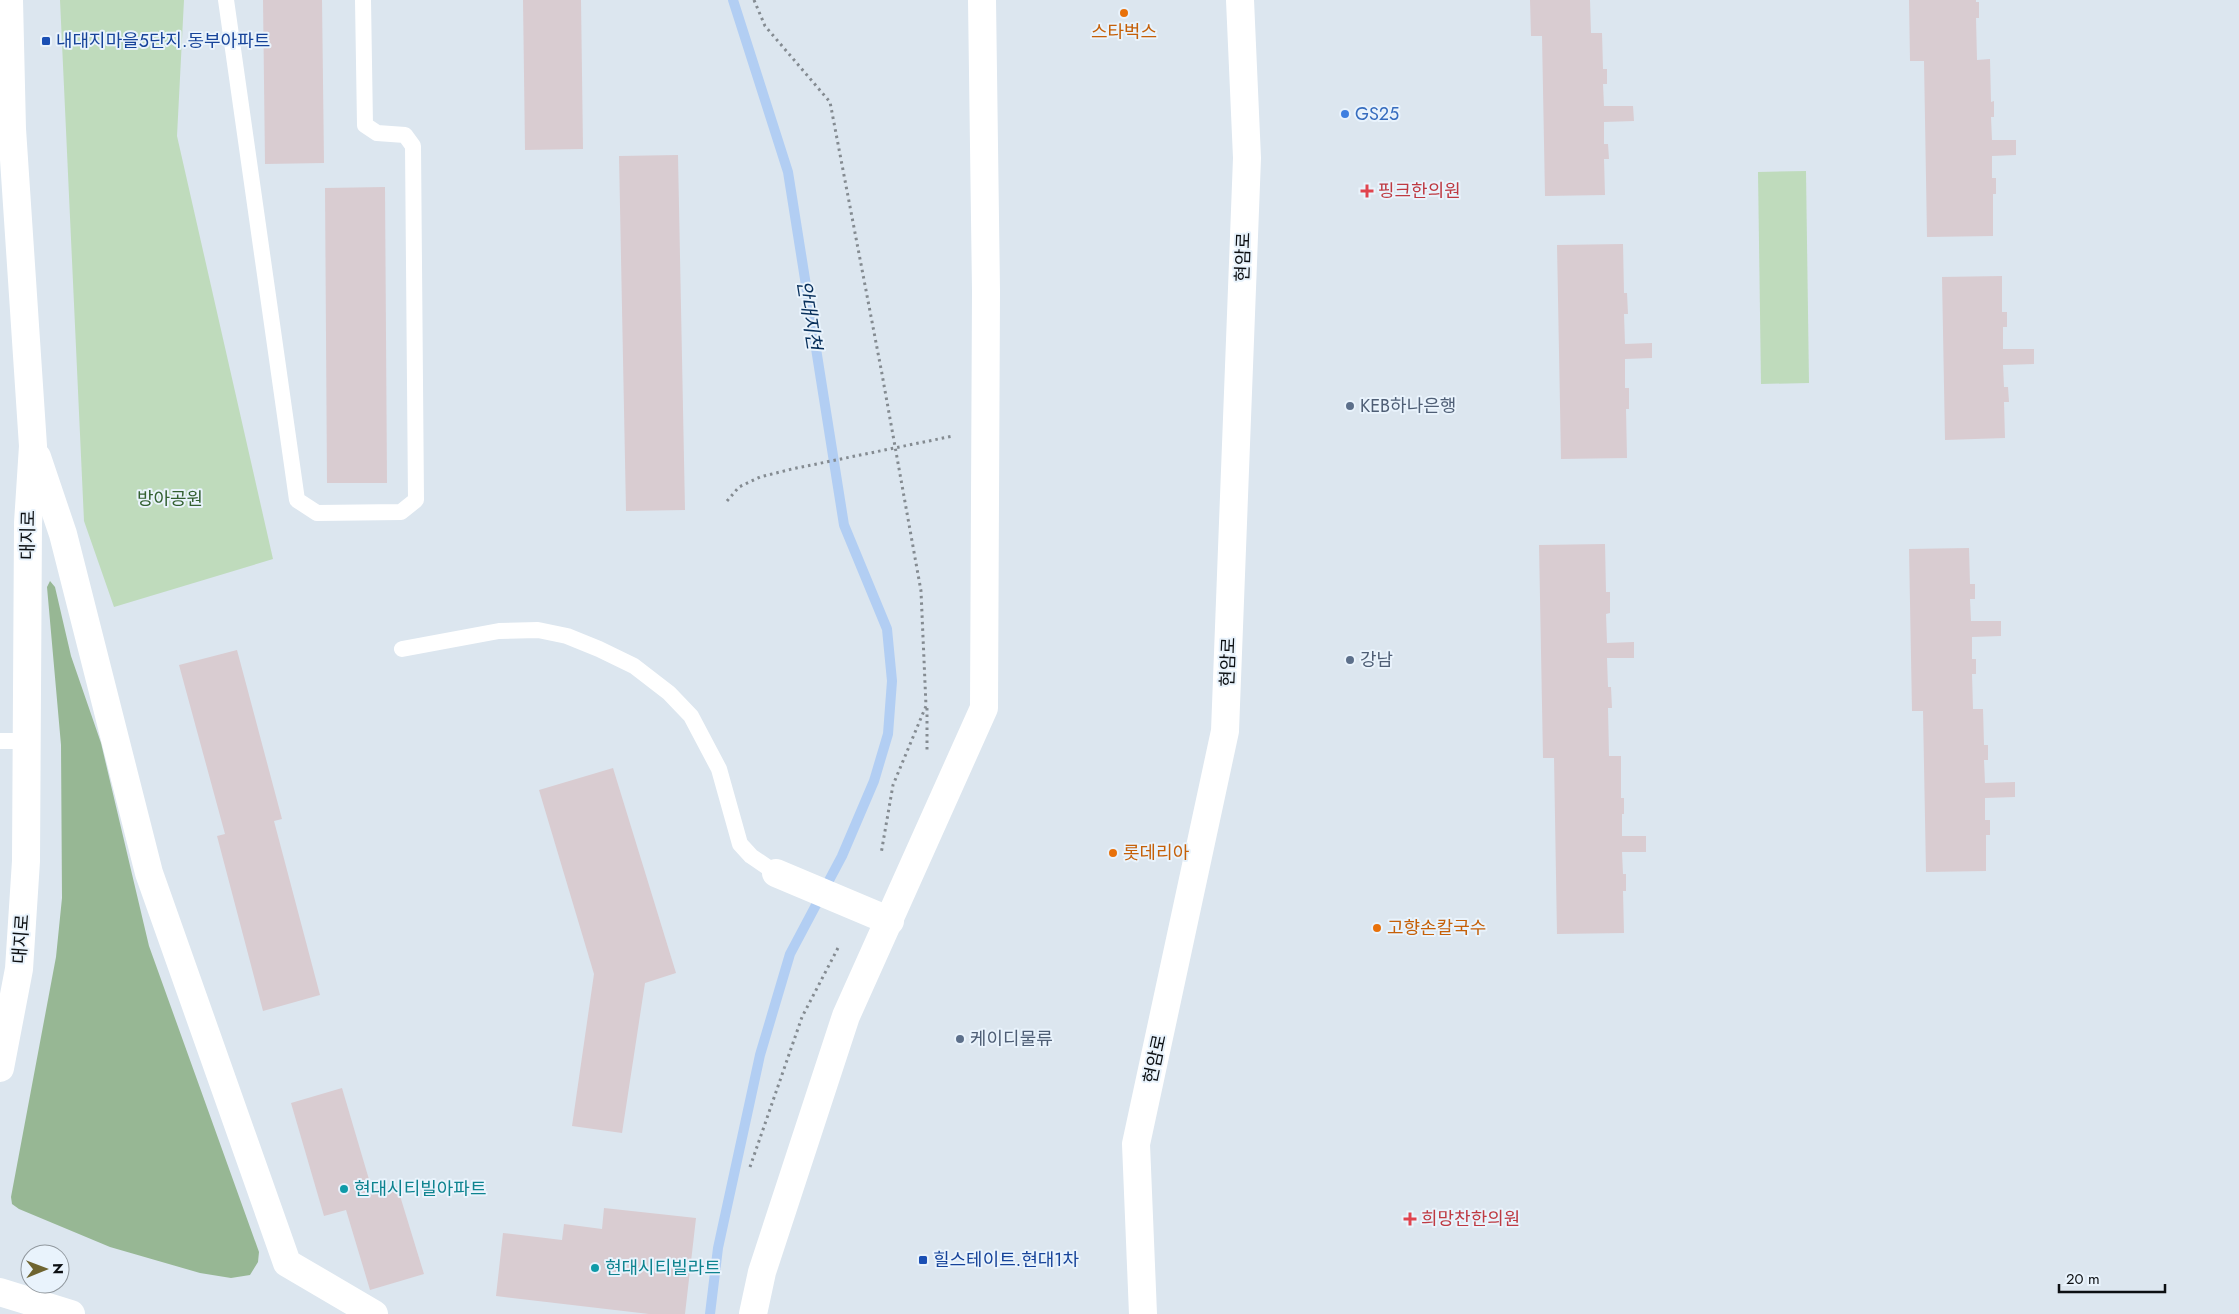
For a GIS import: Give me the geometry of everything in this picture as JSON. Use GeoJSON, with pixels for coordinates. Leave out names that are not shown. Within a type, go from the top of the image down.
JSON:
{"type":"FeatureCollection","features":[{"type":"Feature","properties":{"kind":"street","name":"대지로"},"geometry":{"type":"LineString","coordinates":[[0,1068],[19,969],[26,861],[28,523],[33,446],[6,129],[9,0]]}},
{"type":"Feature","properties":{"kind":"street"},"geometry":{"type":"LineString","coordinates":[[753,1314],[762,1272],[846,1016],[890,922],[984,708],[986,291],[982,0]]}},
{"type":"Feature","properties":{"kind":"street","name":"현암로"},"geometry":{"type":"LineString","coordinates":[[1143,1314],[1136,1144],[1225,730],[1247,158],[1240,0]]}},
{"type":"Feature","properties":{"kind":"street"},"geometry":{"type":"LineString","coordinates":[[33,446],[63,534],[149,873],[287,1263],[374,1314]]}},
{"type":"Feature","properties":{"kind":"street"},"geometry":{"type":"LineString","coordinates":[[776,873],[890,922]]}},
{"type":"Feature","properties":{"kind":"street"},"geometry":{"type":"LineString","coordinates":[[0,1292],[71,1314]]}},
{"type":"Feature","properties":{"kind":"lane"},"geometry":{"type":"LineString","coordinates":[[226,0],[297,500],[317,512],[402,512],[416,500],[413,146],[406,135],[377,134],[365,125],[363,0]]}},
{"type":"Feature","properties":{"kind":"lane"},"geometry":{"type":"LineString","coordinates":[[402,649],[499,631],[538,630],[567,636],[599,648],[634,666],[669,693],[691,716],[719,768],[740,844],[751,856],[776,873]]}},
{"type":"Feature","properties":{"kind":"lane"},"geometry":{"type":"LineString","coordinates":[[0,742],[28,741]]}},
{"type":"Feature","properties":{"kind":"path"},"geometry":{"type":"LineString","coordinates":[[754,0],[765,26],[830,102],[896,448],[921,591],[926,706],[893,785],[880,862]]}},
{"type":"Feature","properties":{"kind":"path"},"geometry":{"type":"LineString","coordinates":[[727,501],[739,487],[760,477],[962,434]]}},
{"type":"Feature","properties":{"kind":"path"},"geometry":{"type":"LineString","coordinates":[[750,1167],[802,1017],[842,940]]}},
{"type":"Feature","properties":{"kind":"green space","name":"방아공원"},"geometry":{"type":"Polygon","coordinates":[[[60,0],[184,0],[177,136],[273,559],[114,607],[84,521],[60,0]]]}},
{"type":"Feature","properties":{"kind":"green space"},"geometry":{"type":"Polygon","coordinates":[[[1806,171],[1809,383],[1761,384],[1758,172],[1806,171]]]}},
{"type":"Feature","properties":{"kind":"green space"},"geometry":{"type":"Polygon","coordinates":[[[50,581],[55,587],[71,656],[101,743],[149,946],[259,1252],[258,1262],[250,1275],[231,1278],[200,1273],[110,1247],[19,1209],[12,1204],[11,1197],[56,957],[62,898],[61,745],[47,587],[50,581]]]}},
{"type":"Feature","properties":{"kind":"building"},"geometry":{"type":"Polygon","coordinates":[[[263,0],[322,0],[324,163],[265,164],[263,0]]]}},
{"type":"Feature","properties":{"kind":"building"},"geometry":{"type":"Polygon","coordinates":[[[523,0],[581,0],[583,149],[525,150],[523,0]]]}},
{"type":"Feature","properties":{"kind":"building"},"geometry":{"type":"Polygon","coordinates":[[[1530,0],[1590,0],[1591,33],[1602,33],[1603,69],[1607,69],[1607,84],[1603,84],[1604,106],[1633,106],[1634,121],[1604,122],[1604,144],[1608,144],[1609,159],[1604,159],[1605,195],[1545,196],[1542,36],[1531,36],[1530,0]]]}},
{"type":"Feature","properties":{"kind":"building"},"geometry":{"type":"Polygon","coordinates":[[[1909,0],[1976,0],[1976,2],[1979,2],[1979,18],[1976,18],[1977,60],[1990,59],[1991,102],[1994,101],[1994,117],[1991,117],[1992,140],[2016,140],[2016,155],[1992,156],[1992,178],[1996,178],[1996,194],[1993,194],[1993,236],[1927,237],[1924,61],[1910,61],[1909,0]]]}},
{"type":"Feature","properties":{"kind":"building"},"geometry":{"type":"Polygon","coordinates":[[[678,155],[685,510],[626,511],[619,156],[678,155]]]}},
{"type":"Feature","properties":{"kind":"building"},"geometry":{"type":"Polygon","coordinates":[[[385,187],[387,483],[327,483],[325,188],[385,187]]]}},
{"type":"Feature","properties":{"kind":"building"},"geometry":{"type":"Polygon","coordinates":[[[1623,244],[1624,293],[1627,293],[1628,314],[1624,314],[1625,344],[1652,343],[1652,358],[1625,359],[1625,388],[1629,388],[1629,409],[1626,409],[1627,458],[1561,459],[1557,245],[1623,244]]]}},
{"type":"Feature","properties":{"kind":"building"},"geometry":{"type":"Polygon","coordinates":[[[2002,276],[2002,312],[2007,312],[2007,327],[2003,327],[2003,349],[2034,349],[2034,364],[2003,365],[2004,387],[2008,387],[2009,402],[2004,402],[2005,438],[1945,440],[1942,277],[2002,276]]]}},
{"type":"Feature","properties":{"kind":"building"},"geometry":{"type":"Polygon","coordinates":[[[1605,544],[1606,592],[1610,592],[1610,613],[1606,614],[1607,643],[1634,642],[1634,658],[1607,658],[1608,687],[1611,687],[1612,708],[1608,708],[1609,756],[1621,756],[1621,798],[1624,798],[1622,836],[1646,836],[1646,852],[1622,852],[1623,874],[1626,874],[1626,891],[1623,891],[1624,933],[1557,934],[1554,758],[1543,758],[1539,545],[1605,544]]]}},
{"type":"Feature","properties":{"kind":"building"},"geometry":{"type":"Polygon","coordinates":[[[1969,548],[1970,584],[1975,584],[1975,599],[1970,599],[1971,621],[2001,621],[2001,636],[1972,637],[1972,659],[1976,659],[1976,674],[1972,674],[1973,709],[1983,709],[1984,745],[1988,745],[1988,760],[1984,760],[1985,783],[2015,782],[2015,797],[1985,798],[1985,820],[1990,820],[1990,835],[1986,835],[1986,871],[1926,872],[1923,711],[1912,711],[1909,549],[1969,548]]]}},
{"type":"Feature","properties":{"kind":"building"},"geometry":{"type":"Polygon","coordinates":[[[237,650],[282,819],[274,821],[320,995],[263,1011],[217,836],[225,834],[179,665],[237,650]]]}},
{"type":"Feature","properties":{"kind":"building"},"geometry":{"type":"Polygon","coordinates":[[[613,768],[676,973],[645,983],[622,1133],[572,1126],[594,974],[539,790],[613,768]]]}},
{"type":"Feature","properties":{"kind":"building","name":"현대시티빌아파트"},"geometry":{"type":"Polygon","coordinates":[[[342,1088],[373,1193],[397,1186],[424,1274],[370,1290],[346,1210],[324,1216],[291,1103],[342,1088]]]}},
{"type":"Feature","properties":{"kind":"building","name":"현대시티빌라트"},"geometry":{"type":"Polygon","coordinates":[[[604,1208],[696,1218],[685,1314],[649,1314],[496,1296],[503,1233],[562,1240],[564,1224],[602,1229],[604,1208]]]}},
{"type":"Feature","properties":{"kind":"waterway","name":"안대지천"},"geometry":{"type":"LineString","coordinates":[[710,1314],[718,1248],[760,1055],[790,954],[842,856],[874,781],[888,734],[892,681],[887,629],[844,525],[788,172],[733,0]]}},
{"type":"Feature","properties":{"kind":"place","name":"스타벅스"},"geometry":{"type":"Point","coordinates":[1124,13]}},
{"type":"Feature","properties":{"kind":"place","name":"내대지마을5단지.동부아파트"},"geometry":{"type":"Point","coordinates":[46,41]}},
{"type":"Feature","properties":{"kind":"place","name":"GS25"},"geometry":{"type":"Point","coordinates":[1345,114]}},
{"type":"Feature","properties":{"kind":"place","name":"핑크한의원"},"geometry":{"type":"Point","coordinates":[1367,191]}},
{"type":"Feature","properties":{"kind":"place","name":"KEB하나은행"},"geometry":{"type":"Point","coordinates":[1350,406]}},
{"type":"Feature","properties":{"kind":"place","name":"강남"},"geometry":{"type":"Point","coordinates":[1350,660]}},
{"type":"Feature","properties":{"kind":"place","name":"롯데리아"},"geometry":{"type":"Point","coordinates":[1113,853]}},
{"type":"Feature","properties":{"kind":"place","name":"고향손칼국수"},"geometry":{"type":"Point","coordinates":[1377,928]}},
{"type":"Feature","properties":{"kind":"place","name":"케이디물류"},"geometry":{"type":"Point","coordinates":[960,1039]}},
{"type":"Feature","properties":{"kind":"place","name":"현대시티빌아파트"},"geometry":{"type":"Point","coordinates":[344,1189]}},
{"type":"Feature","properties":{"kind":"place","name":"희망찬한의원"},"geometry":{"type":"Point","coordinates":[1410,1219]}},
{"type":"Feature","properties":{"kind":"place","name":"힐스테이트.현대1차"},"geometry":{"type":"Point","coordinates":[923,1260]}},
{"type":"Feature","properties":{"kind":"place","name":"현대시티빌라트"},"geometry":{"type":"Point","coordinates":[595,1268]}}]}
